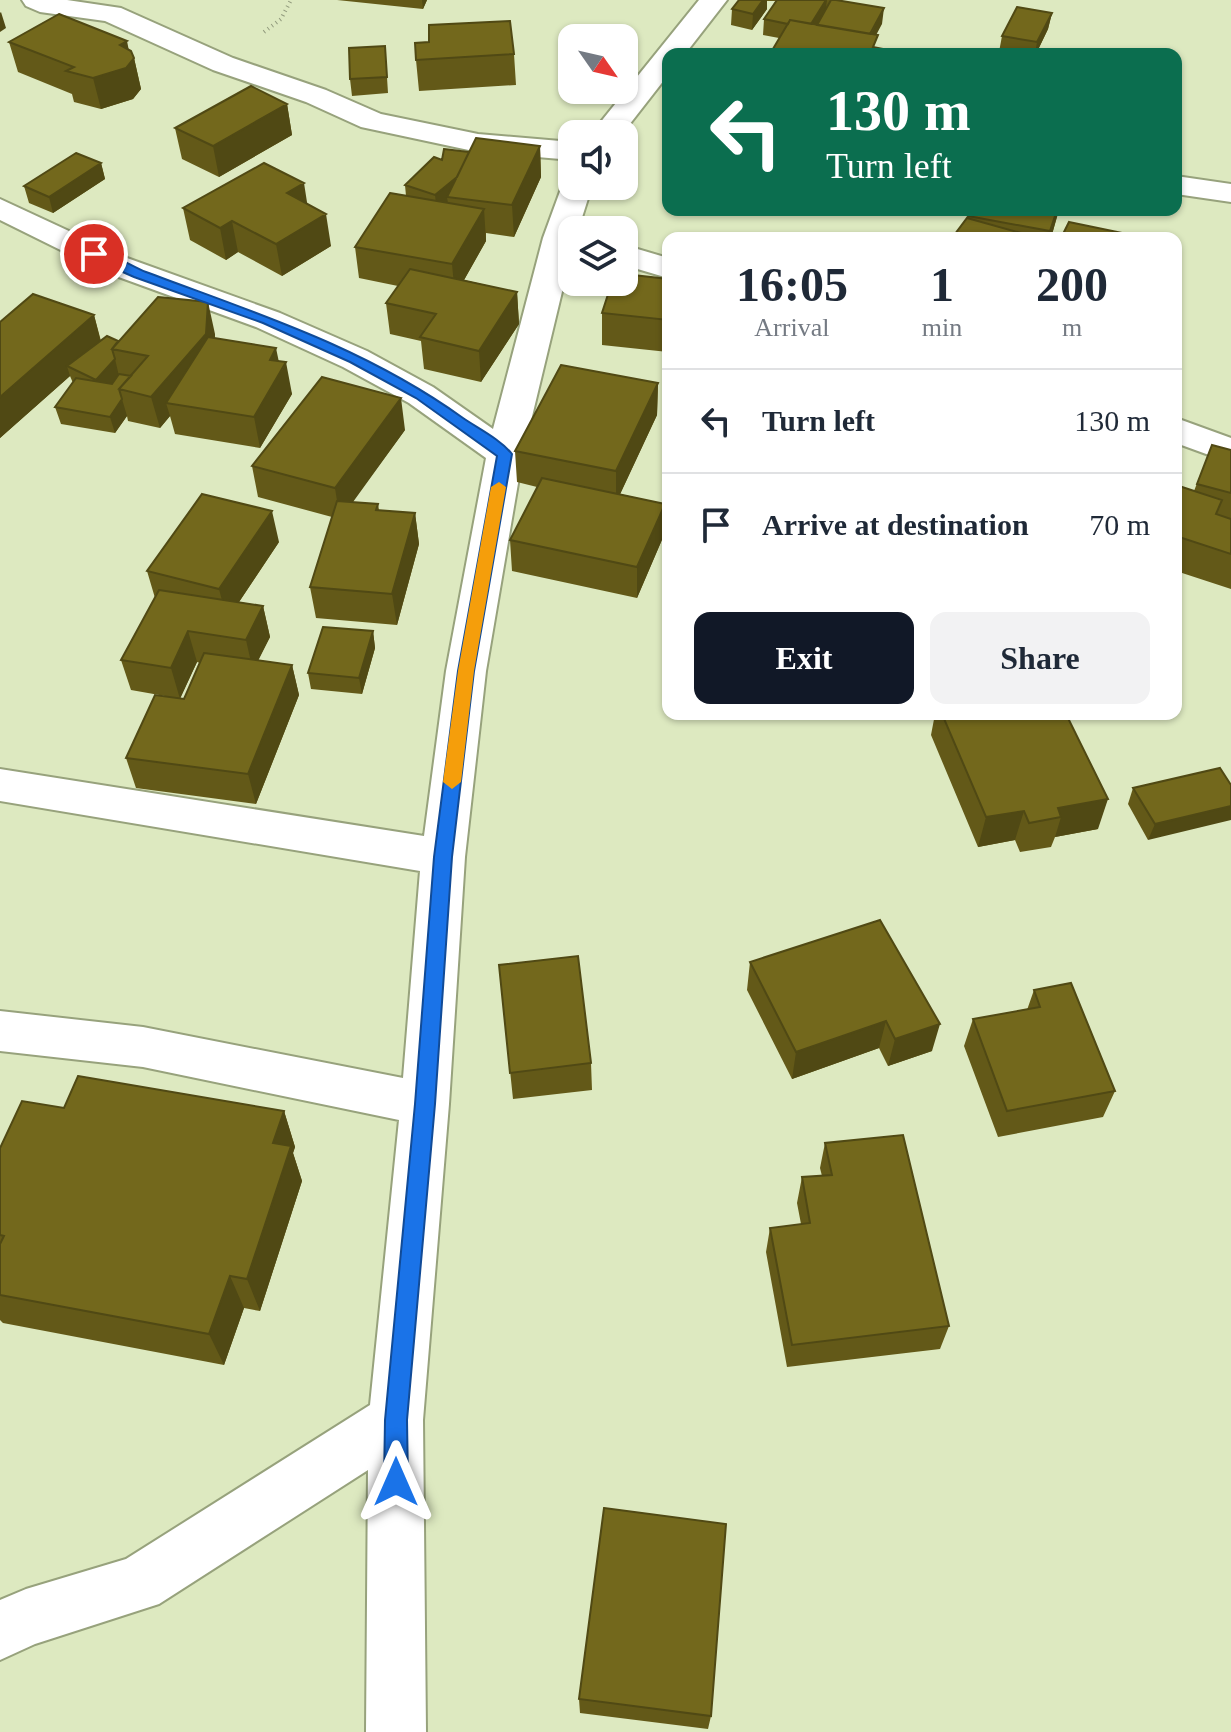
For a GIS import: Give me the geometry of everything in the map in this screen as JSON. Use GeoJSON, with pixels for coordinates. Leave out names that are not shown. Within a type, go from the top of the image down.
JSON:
{"type":"FeatureCollection","features":[{"type":"Feature","properties":{"kind":"street"},"geometry":{"type":"LineString","coordinates":[[36,0],[50,6],[110,7],[223,64],[316,96],[372,121],[478,143],[558,150]]}},
{"type":"Feature","properties":{"kind":"street"},"geometry":{"type":"LineString","coordinates":[[675,48],[713,0]]}},
{"type":"Feature","properties":{"kind":"street"},"geometry":{"type":"LineString","coordinates":[[621,120],[657,86]]}},
{"type":"Feature","properties":{"kind":"street"},"geometry":{"type":"LineString","coordinates":[[1182,186],[1231,193]]}},
{"type":"Feature","properties":{"kind":"street"},"geometry":{"type":"LineString","coordinates":[[0,208],[116,265],[268,320],[355,359],[421,395],[505,454]]}},
{"type":"Feature","properties":{"kind":"street"},"geometry":{"type":"LineString","coordinates":[[638,259],[662,266]]}},
{"type":"Feature","properties":{"kind":"street"},"geometry":{"type":"LineString","coordinates":[[396,1732],[396,1420],[425,1104],[443,857],[466,671],[505,454],[558,268]]}},
{"type":"Feature","properties":{"kind":"street"},"geometry":{"type":"LineString","coordinates":[[1182,432],[1231,451]]}},
{"type":"Feature","properties":{"kind":"street"},"geometry":{"type":"LineString","coordinates":[[0,785],[443,857]]}},
{"type":"Feature","properties":{"kind":"street"},"geometry":{"type":"LineString","coordinates":[[0,1031],[143,1047],[425,1104]]}},
{"type":"Feature","properties":{"kind":"street"},"geometry":{"type":"LineString","coordinates":[[0,1631],[26,1618],[139,1584],[396,1420]]}},
{"type":"Feature","properties":{"kind":"building"},"geometry":{"type":"Polygon","coordinates":[[[739,0],[763,0],[753,14],[732,9],[739,0]]]}},
{"type":"Feature","properties":{"kind":"building"},"geometry":{"type":"Polygon","coordinates":[[[777,0],[826,0],[811,24],[790,20],[788,24],[764,19],[777,0]]]}},
{"type":"Feature","properties":{"kind":"building"},"geometry":{"type":"Polygon","coordinates":[[[831,0],[884,8],[870,34],[817,25],[831,0]]]}},
{"type":"Feature","properties":{"kind":"building"},"geometry":{"type":"Polygon","coordinates":[[[1017,7],[1052,13],[1037,42],[1002,36],[1017,7]]]}},
{"type":"Feature","properties":{"kind":"building"},"geometry":{"type":"Polygon","coordinates":[[[59,14],[127,41],[120,45],[131,51],[134,58],[126,68],[93,78],[66,71],[74,67],[9,42],[59,14]]]}},
{"type":"Feature","properties":{"kind":"building"},"geometry":{"type":"Polygon","coordinates":[[[790,20],[878,35],[873,47],[878,48],[774,48],[790,20]]]}},
{"type":"Feature","properties":{"kind":"building"},"geometry":{"type":"Polygon","coordinates":[[[510,21],[514,54],[416,60],[415,43],[429,42],[429,25],[510,21]]]}},
{"type":"Feature","properties":{"kind":"building"},"geometry":{"type":"Polygon","coordinates":[[[385,46],[387,77],[350,79],[349,48],[385,46]]]}},
{"type":"Feature","properties":{"kind":"building"},"geometry":{"type":"Polygon","coordinates":[[[251,86],[287,104],[213,146],[175,128],[251,86]]]}},
{"type":"Feature","properties":{"kind":"building"},"geometry":{"type":"Polygon","coordinates":[[[476,138],[540,146],[512,205],[447,197],[476,138]]]}},
{"type":"Feature","properties":{"kind":"building"},"geometry":{"type":"Polygon","coordinates":[[[444,149],[469,152],[457,177],[435,195],[405,185],[434,157],[442,160],[444,149]]]}},
{"type":"Feature","properties":{"kind":"building"},"geometry":{"type":"Polygon","coordinates":[[[76,153],[101,163],[49,197],[24,186],[76,153]]]}},
{"type":"Feature","properties":{"kind":"building"},"geometry":{"type":"Polygon","coordinates":[[[264,163],[304,183],[287,193],[326,214],[276,244],[232,221],[220,228],[183,208],[264,163]]]}},
{"type":"Feature","properties":{"kind":"building"},"geometry":{"type":"Polygon","coordinates":[[[390,193],[484,209],[452,264],[355,247],[390,193]]]}},
{"type":"Feature","properties":{"kind":"building"},"geometry":{"type":"Polygon","coordinates":[[[968,216],[1055,216],[1050,231],[968,216]]]}},
{"type":"Feature","properties":{"kind":"building"},"geometry":{"type":"Polygon","coordinates":[[[967,218],[1017,232],[956,232],[967,218]]]}},
{"type":"Feature","properties":{"kind":"building"},"geometry":{"type":"Polygon","coordinates":[[[1069,222],[1117,232],[1064,232],[1069,222]]]}},
{"type":"Feature","properties":{"kind":"building"},"geometry":{"type":"Polygon","coordinates":[[[410,269],[517,292],[479,351],[420,337],[436,314],[386,303],[410,269]]]}},
{"type":"Feature","properties":{"kind":"building"},"geometry":{"type":"Polygon","coordinates":[[[638,276],[662,278],[662,319],[602,313],[607,296],[638,296],[638,276]]]}},
{"type":"Feature","properties":{"kind":"building"},"geometry":{"type":"Polygon","coordinates":[[[33,294],[94,315],[0,397],[0,322],[33,294]]]}},
{"type":"Feature","properties":{"kind":"building"},"geometry":{"type":"Polygon","coordinates":[[[158,297],[208,302],[206,334],[151,397],[119,389],[148,356],[112,349],[158,297]]]}},
{"type":"Feature","properties":{"kind":"building"},"geometry":{"type":"Polygon","coordinates":[[[107,336],[118,341],[112,349],[115,359],[96,380],[67,366],[107,336]]]}},
{"type":"Feature","properties":{"kind":"building"},"geometry":{"type":"Polygon","coordinates":[[[208,337],[276,348],[270,360],[286,362],[254,417],[166,403],[208,337]]]}},
{"type":"Feature","properties":{"kind":"building"},"geometry":{"type":"Polygon","coordinates":[[[561,365],[658,383],[616,471],[515,451],[561,365]]]}},
{"type":"Feature","properties":{"kind":"building"},"geometry":{"type":"Polygon","coordinates":[[[119,374],[131,376],[119,389],[122,399],[110,417],[55,407],[76,378],[112,384],[119,374]]]}},
{"type":"Feature","properties":{"kind":"building"},"geometry":{"type":"Polygon","coordinates":[[[322,377],[401,398],[335,488],[252,466],[322,377]]]}},
{"type":"Feature","properties":{"kind":"building"},"geometry":{"type":"Polygon","coordinates":[[[1212,445],[1231,450],[1231,493],[1197,484],[1212,445]]]}},
{"type":"Feature","properties":{"kind":"building"},"geometry":{"type":"Polygon","coordinates":[[[542,478],[662,503],[662,511],[637,567],[510,540],[542,478]]]}},
{"type":"Feature","properties":{"kind":"building"},"geometry":{"type":"Polygon","coordinates":[[[1182,487],[1222,500],[1216,514],[1231,519],[1231,554],[1182,538],[1182,487]]]}},
{"type":"Feature","properties":{"kind":"building"},"geometry":{"type":"Polygon","coordinates":[[[202,494],[272,511],[219,589],[147,571],[202,494]]]}},
{"type":"Feature","properties":{"kind":"building"},"geometry":{"type":"Polygon","coordinates":[[[337,501],[378,504],[376,510],[415,513],[392,594],[310,587],[337,501]]]}},
{"type":"Feature","properties":{"kind":"building"},"geometry":{"type":"Polygon","coordinates":[[[159,590],[263,606],[246,640],[188,631],[171,668],[121,660],[159,590]]]}},
{"type":"Feature","properties":{"kind":"building"},"geometry":{"type":"Polygon","coordinates":[[[323,627],[373,631],[359,678],[308,673],[323,627]]]}},
{"type":"Feature","properties":{"kind":"building"},"geometry":{"type":"Polygon","coordinates":[[[204,653],[292,665],[248,774],[126,758],[155,695],[184,699],[204,653]]]}},
{"type":"Feature","properties":{"kind":"building"},"geometry":{"type":"Polygon","coordinates":[[[945,720],[1069,720],[1108,799],[1058,808],[1061,817],[1029,823],[1024,811],[986,817],[945,720]]]}},
{"type":"Feature","properties":{"kind":"building"},"geometry":{"type":"Polygon","coordinates":[[[1220,768],[1231,785],[1231,806],[1155,824],[1133,788],[1220,768]]]}},
{"type":"Feature","properties":{"kind":"building"},"geometry":{"type":"Polygon","coordinates":[[[880,920],[940,1024],[895,1039],[886,1021],[796,1052],[750,962],[880,920]]]}},
{"type":"Feature","properties":{"kind":"building"},"geometry":{"type":"Polygon","coordinates":[[[578,956],[591,1063],[510,1073],[499,965],[578,956]]]}},
{"type":"Feature","properties":{"kind":"building"},"geometry":{"type":"Polygon","coordinates":[[[1071,983],[1115,1091],[1007,1111],[973,1019],[1040,1007],[1034,990],[1071,983]]]}},
{"type":"Feature","properties":{"kind":"building"},"geometry":{"type":"Polygon","coordinates":[[[78,1076],[284,1111],[273,1143],[291,1146],[247,1279],[230,1276],[209,1334],[0,1295],[0,1244],[4,1236],[0,1235],[0,1148],[22,1101],[64,1108],[78,1076]]]}},
{"type":"Feature","properties":{"kind":"building"},"geometry":{"type":"Polygon","coordinates":[[[903,1135],[949,1326],[792,1345],[770,1228],[810,1223],[802,1177],[832,1175],[825,1143],[903,1135]]]}},
{"type":"Feature","properties":{"kind":"building"},"geometry":{"type":"Polygon","coordinates":[[[604,1508],[726,1524],[711,1716],[579,1699],[604,1508]]]}},
{"type":"Feature","properties":{"kind":"slow traffic"},"geometry":{"type":"LineString","coordinates":[[452,782],[466,671],[499,487]]}},
{"type":"Feature","properties":{"kind":"route"},"geometry":{"type":"LineString","coordinates":[[94,254],[139,274],[268,320],[355,359],[421,395],[505,454],[466,671],[443,857],[425,1104],[396,1420],[396,1482]]}}]}
